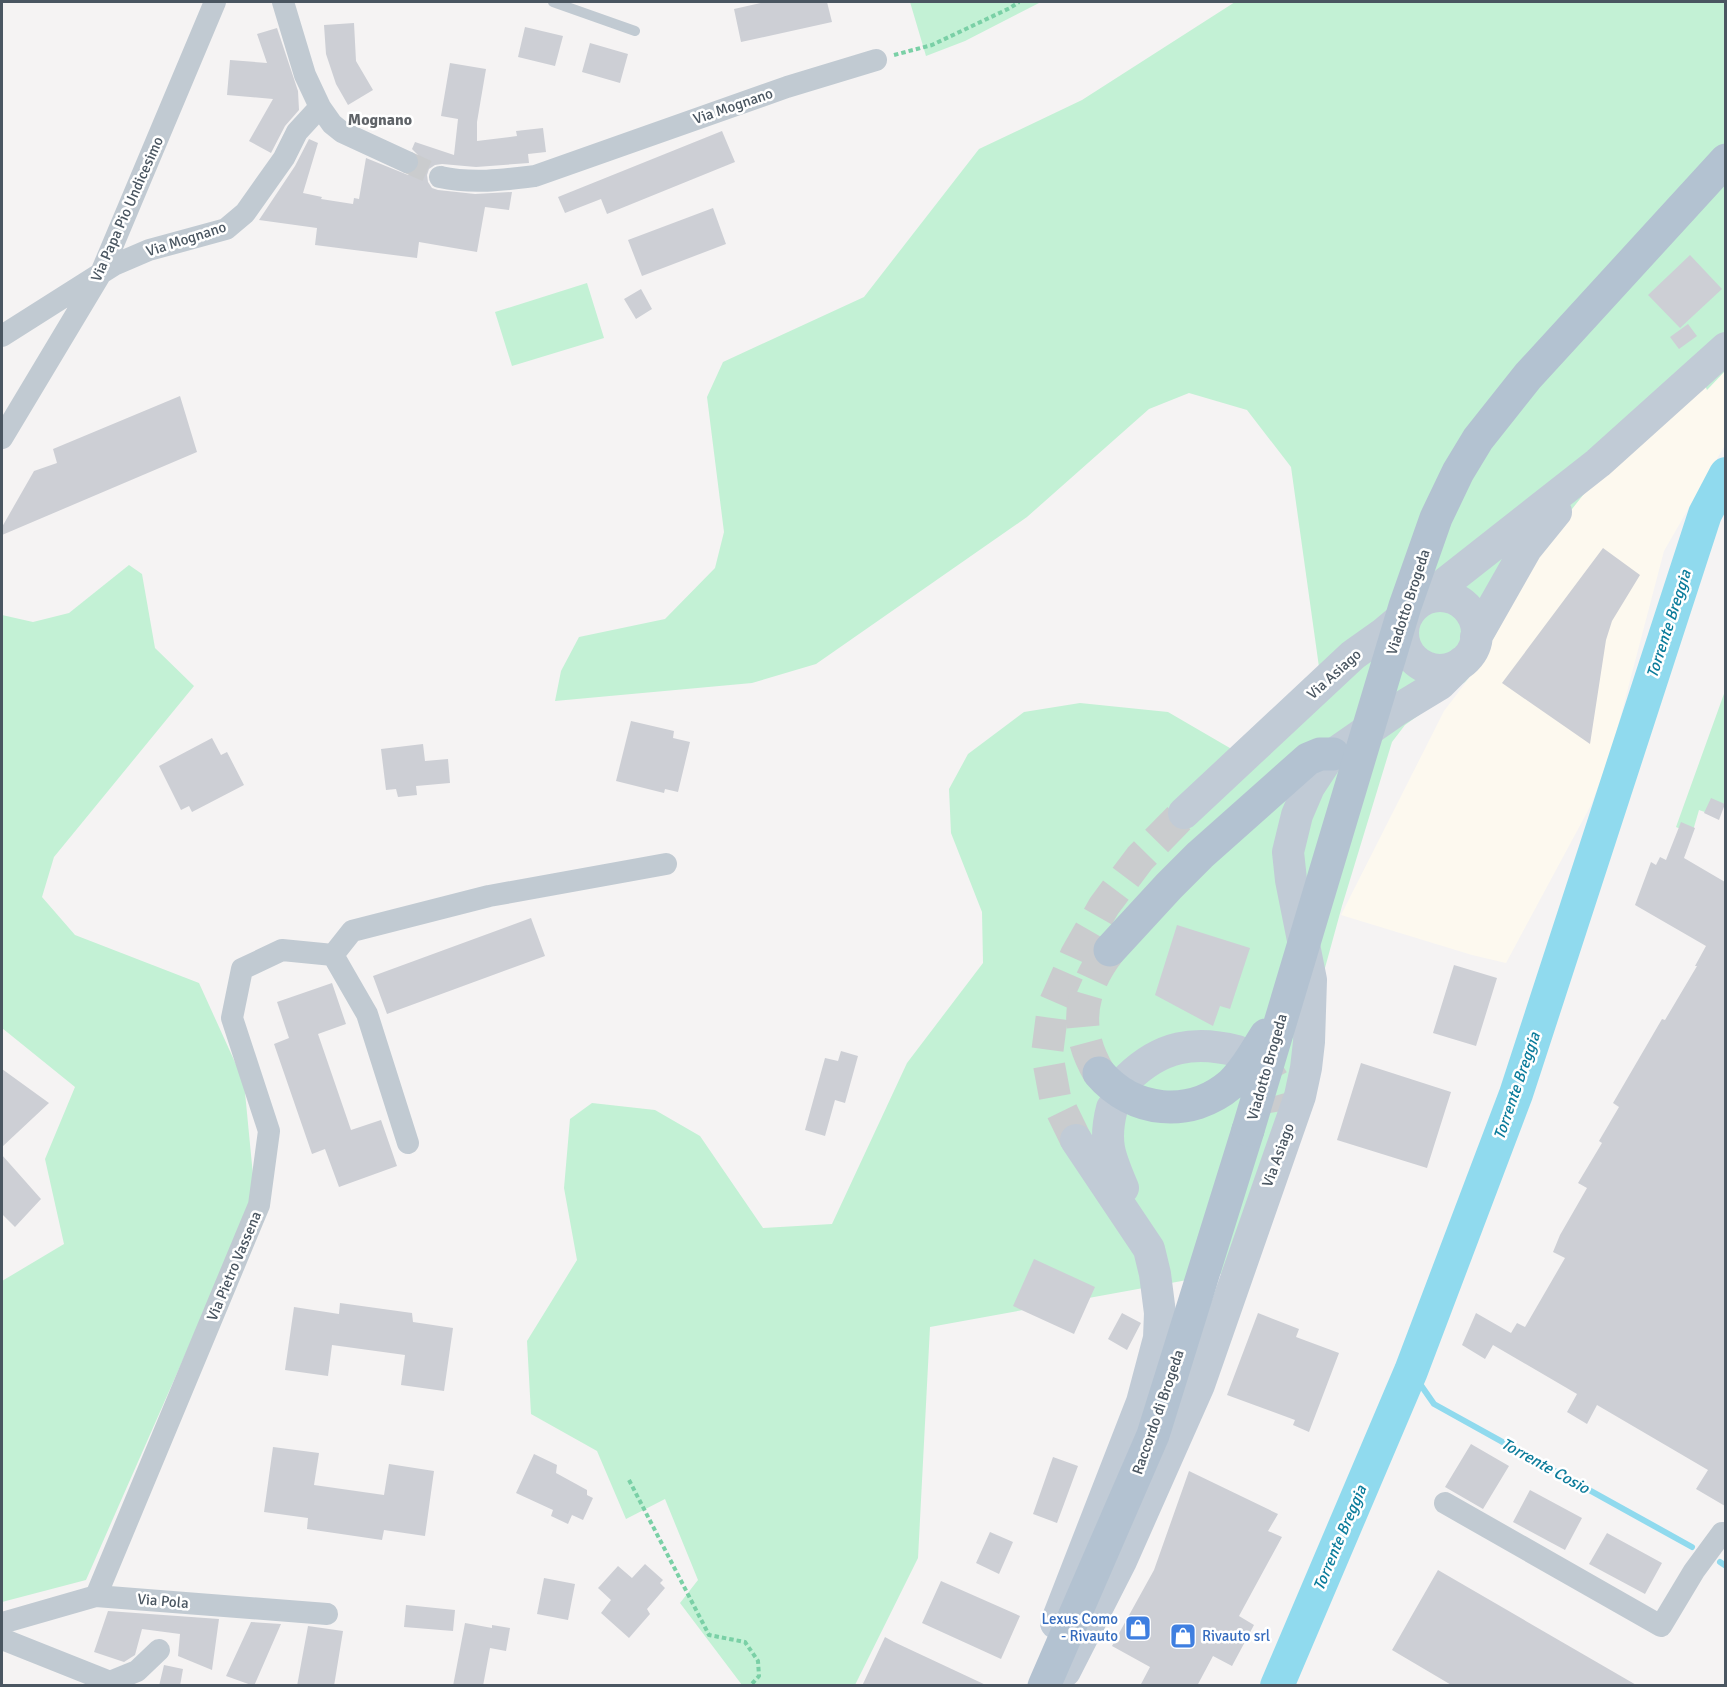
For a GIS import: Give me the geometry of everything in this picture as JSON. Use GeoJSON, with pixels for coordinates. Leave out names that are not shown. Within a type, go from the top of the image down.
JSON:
{"type":"FeatureCollection","features":[{"type":"Feature","properties":{"kind":"main road","name":"Viadotto Brogeda"},"geometry":{"type":"LineString","coordinates":[[1248,1130],[1405,606],[1436,518],[1458,472],[1478,439],[1528,376],[1725,160]]}},
{"type":"Feature","properties":{"kind":"main road"},"geometry":{"type":"LineString","coordinates":[[1110,950],[1192,863],[1308,759],[1320,754],[1333,754]]}},
{"type":"Feature","properties":{"kind":"main road"},"geometry":{"type":"LineString","coordinates":[[1114,1075],[1106,1081],[1124,1095],[1150,1105],[1180,1108],[1206,1100],[1232,1083],[1245,1068],[1286,1003]]}},
{"type":"Feature","properties":{"kind":"main road","name":"Raccordo di Brogeda"},"geometry":{"type":"LineString","coordinates":[[1044,1686],[1153,1435],[1248,1130]]}},
{"type":"Feature","properties":{"kind":"street","name":"Via Papa Pio Undicesimo"},"geometry":{"type":"LineString","coordinates":[[2,438],[101,273],[215,2]]}},
{"type":"Feature","properties":{"kind":"street"},"geometry":{"type":"LineString","coordinates":[[283,2],[305,75],[320,107],[332,123],[342,132],[407,162]]}},
{"type":"Feature","properties":{"kind":"street","name":"Via Mognano"},"geometry":{"type":"LineString","coordinates":[[440,177],[458,181],[499,181],[535,176],[788,87],[876,60]]}},
{"type":"Feature","properties":{"kind":"street","name":"Via Mognano"},"geometry":{"type":"LineString","coordinates":[[2,336],[114,265],[149,250],[226,229],[245,213],[284,159],[297,132],[320,107]]}},
{"type":"Feature","properties":{"kind":"street","name":"Via Asiago"},"geometry":{"type":"LineString","coordinates":[[1184,813],[1353,655],[1384,633],[1598,463],[1725,348]]}},
{"type":"Feature","properties":{"kind":"street","name":"Via Asiago"},"geometry":{"type":"LineString","coordinates":[[1052,1686],[1068,1668],[1121,1561],[1199,1385],[1300,1096],[1306,1068],[1312,1009],[1311,980],[1291,880],[1288,852],[1297,815],[1309,787],[1333,754],[1440,684],[1469,650],[1526,549],[1598,463]]}},
{"type":"Feature","properties":{"kind":"street"},"geometry":{"type":"LineString","coordinates":[[1441,596],[1459,601],[1474,618],[1469,650],[1450,668],[1438,670],[1430,668],[1417,662],[1406,648],[1403,631],[1417,606],[1441,596]]}},
{"type":"Feature","properties":{"kind":"street"},"geometry":{"type":"LineString","coordinates":[[408,1143],[367,1014],[333,955],[352,931],[489,896],[666,864]]}},
{"type":"Feature","properties":{"kind":"street","name":"Via Pietro Vassena"},"geometry":{"type":"LineString","coordinates":[[96,1596],[259,1205],[269,1131],[232,1018],[242,969],[282,950],[333,955]]}},
{"type":"Feature","properties":{"kind":"street"},"geometry":{"type":"LineString","coordinates":[[1114,1075],[1153,1057],[1184,1047],[1216,1046],[1238,1051]]}},
{"type":"Feature","properties":{"kind":"street"},"geometry":{"type":"LineString","coordinates":[[1038,1686],[1042,1659],[1128,1440],[1153,1364],[1158,1338],[1160,1313],[1158,1292],[1149,1249],[1108,1152],[1108,1131],[1112,1108]]}},
{"type":"Feature","properties":{"kind":"street"},"geometry":{"type":"LineString","coordinates":[[1280,1149],[1282,1111]]}},
{"type":"Feature","properties":{"kind":"street"},"geometry":{"type":"LineString","coordinates":[[1076,1140],[1149,1249]]}},
{"type":"Feature","properties":{"kind":"street"},"geometry":{"type":"LineString","coordinates":[[1444,1503],[1661,1626],[1694,1571],[1722,1533],[1725,1533]]}},
{"type":"Feature","properties":{"kind":"street","name":"Via Pola"},"geometry":{"type":"LineString","coordinates":[[2,1623],[96,1596],[327,1614]]}},
{"type":"Feature","properties":{"kind":"street"},"geometry":{"type":"LineString","coordinates":[[2,1639],[111,1682],[137,1671],[159,1650]]}},
{"type":"Feature","properties":{"kind":"lane"},"geometry":{"type":"LineString","coordinates":[[553,2],[635,31]]}},
{"type":"Feature","properties":{"kind":"path"},"geometry":{"type":"LineString","coordinates":[[876,60],[932,45],[1018,2]]}},
{"type":"Feature","properties":{"kind":"path"},"geometry":{"type":"LineString","coordinates":[[629,1480],[709,1635],[745,1642],[758,1661],[759,1676],[750,1686]]}},
{"type":"Feature","properties":{"kind":"shaded area"},"geometry":{"type":"Polygon","coordinates":[[[1725,371],[1725,445],[1664,551],[1611,753],[1591,805],[1506,963],[1472,955],[1341,915],[1444,711],[1476,669],[1550,537],[1609,462],[1703,379],[1707,390],[1725,371]]]}},
{"type":"Feature","properties":{"kind":"green space"},"geometry":{"type":"Polygon","coordinates":[[[910,2],[1041,2],[965,41],[926,56],[910,2]]]}},
{"type":"Feature","properties":{"kind":"green space"},"geometry":{"type":"Polygon","coordinates":[[[1235,2],[1725,2],[1725,371],[1707,390],[1703,380],[1609,462],[1550,537],[1476,669],[1465,682],[1405,725],[1392,742],[1342,906],[1242,1270],[930,1327],[918,1558],[855,1685],[742,1685],[680,1603],[698,1580],[665,1499],[626,1519],[597,1451],[531,1414],[527,1341],[577,1260],[564,1188],[570,1119],[592,1103],[655,1110],[700,1136],[763,1228],[832,1224],[907,1063],[983,963],[982,912],[951,833],[949,789],[968,754],[1024,712],[1080,703],[1168,712],[1235,751],[1319,667],[1291,467],[1247,410],[1189,393],[1149,409],[1027,517],[816,664],[752,683],[555,701],[561,671],[579,637],[665,619],[715,568],[724,532],[707,397],[723,362],[864,297],[979,149],[1082,100],[1235,2]]]}},
{"type":"Feature","properties":{"kind":"green space"},"geometry":{"type":"Polygon","coordinates":[[[587,283],[604,338],[512,366],[495,312],[587,283]]]}},
{"type":"Feature","properties":{"kind":"green space"},"geometry":{"type":"Polygon","coordinates":[[[129,565],[142,574],[155,648],[194,686],[54,857],[42,897],[75,935],[199,983],[244,1082],[255,1196],[86,1580],[2,1602],[2,1281],[64,1244],[45,1159],[75,1087],[2,1028],[2,615],[33,622],[69,613],[129,565]]]}},
{"type":"Feature","properties":{"kind":"green space"},"geometry":{"type":"Polygon","coordinates":[[[1725,691],[1725,800],[1719,817],[1699,810],[1692,834],[1676,827],[1725,691]]]}},
{"type":"Feature","properties":{"kind":"building"},"geometry":{"type":"Polygon","coordinates":[[[765,2],[827,2],[832,22],[741,42],[734,9],[765,2]]]}},
{"type":"Feature","properties":{"kind":"building"},"geometry":{"type":"Polygon","coordinates":[[[354,23],[356,61],[373,90],[348,105],[336,84],[326,54],[324,25],[354,23]]]}},
{"type":"Feature","properties":{"kind":"building"},"geometry":{"type":"Polygon","coordinates":[[[525,27],[563,36],[555,66],[518,57],[525,27]]]}},
{"type":"Feature","properties":{"kind":"building"},"geometry":{"type":"Polygon","coordinates":[[[277,28],[298,91],[299,110],[285,126],[271,153],[249,141],[273,99],[227,95],[230,60],[267,63],[257,34],[277,28]]]}},
{"type":"Feature","properties":{"kind":"building"},"geometry":{"type":"Polygon","coordinates":[[[590,43],[628,54],[620,83],[582,72],[590,43]]]}},
{"type":"Feature","properties":{"kind":"building"},"geometry":{"type":"Polygon","coordinates":[[[450,63],[486,69],[477,122],[477,141],[517,136],[516,131],[543,128],[546,152],[528,154],[529,163],[476,167],[442,164],[429,169],[428,182],[432,188],[438,190],[475,194],[512,192],[509,210],[485,207],[477,252],[419,242],[417,258],[315,245],[317,228],[259,220],[295,166],[309,139],[318,143],[303,193],[322,197],[321,199],[353,204],[354,198],[359,199],[366,158],[408,175],[415,173],[419,167],[420,160],[412,149],[415,142],[454,155],[458,119],[441,116],[450,63]]]}},
{"type":"Feature","properties":{"kind":"building"},"geometry":{"type":"Polygon","coordinates":[[[722,131],[735,162],[607,214],[601,199],[565,213],[558,197],[722,131]]]}},
{"type":"Feature","properties":{"kind":"building"},"geometry":{"type":"Polygon","coordinates":[[[713,208],[726,244],[642,276],[628,240],[713,208]]]}},
{"type":"Feature","properties":{"kind":"building"},"geometry":{"type":"Polygon","coordinates":[[[1690,255],[1722,289],[1680,328],[1648,295],[1690,255]]]}},
{"type":"Feature","properties":{"kind":"building"},"geometry":{"type":"Polygon","coordinates":[[[641,289],[652,309],[636,319],[624,299],[641,289]]]}},
{"type":"Feature","properties":{"kind":"building"},"geometry":{"type":"Polygon","coordinates":[[[1688,324],[1697,336],[1679,349],[1670,337],[1688,324]]]}},
{"type":"Feature","properties":{"kind":"building"},"geometry":{"type":"Polygon","coordinates":[[[180,396],[197,452],[2,535],[2,527],[34,471],[57,463],[53,449],[180,396]]]}},
{"type":"Feature","properties":{"kind":"building"},"geometry":{"type":"Polygon","coordinates":[[[1603,548],[1640,575],[1612,621],[1606,640],[1590,744],[1502,683],[1603,548]]]}},
{"type":"Feature","properties":{"kind":"building"},"geometry":{"type":"Polygon","coordinates":[[[631,721],[674,731],[673,738],[690,742],[678,792],[665,789],[664,793],[616,781],[631,721]]]}},
{"type":"Feature","properties":{"kind":"building"},"geometry":{"type":"Polygon","coordinates":[[[212,738],[221,755],[227,752],[244,785],[192,812],[189,806],[181,810],[159,766],[212,738]]]}},
{"type":"Feature","properties":{"kind":"building"},"geometry":{"type":"Polygon","coordinates":[[[423,744],[425,761],[448,759],[450,783],[416,786],[417,795],[398,797],[396,789],[386,790],[381,749],[423,744]]]}},
{"type":"Feature","properties":{"kind":"building"},"geometry":{"type":"Polygon","coordinates":[[[1711,798],[1725,804],[1719,820],[1704,813],[1711,798]]]}},
{"type":"Feature","properties":{"kind":"building"},"geometry":{"type":"Polygon","coordinates":[[[1681,822],[1695,828],[1684,858],[1725,882],[1725,1506],[1696,1489],[1708,1470],[1597,1405],[1587,1424],[1567,1412],[1577,1394],[1493,1345],[1485,1359],[1462,1345],[1476,1313],[1511,1333],[1517,1323],[1525,1327],[1565,1258],[1553,1252],[1587,1188],[1578,1183],[1602,1143],[1599,1141],[1619,1107],[1613,1103],[1662,1019],[1665,1020],[1697,966],[1695,966],[1706,946],[1635,905],[1651,862],[1656,865],[1660,857],[1666,860],[1681,822]]]}},
{"type":"Feature","properties":{"kind":"building"},"geometry":{"type":"Polygon","coordinates":[[[531,918],[545,956],[387,1014],[373,976],[531,918]]]}},
{"type":"Feature","properties":{"kind":"building"},"geometry":{"type":"Polygon","coordinates":[[[1177,925],[1250,948],[1230,1009],[1220,1006],[1213,1026],[1155,995],[1177,925]]]}},
{"type":"Feature","properties":{"kind":"building"},"geometry":{"type":"Polygon","coordinates":[[[1454,965],[1497,978],[1476,1046],[1433,1033],[1454,965]]]}},
{"type":"Feature","properties":{"kind":"building"},"geometry":{"type":"Polygon","coordinates":[[[332,983],[346,1024],[318,1034],[351,1130],[381,1120],[397,1166],[339,1187],[325,1149],[312,1154],[274,1044],[289,1038],[277,1002],[332,983]]]}},
{"type":"Feature","properties":{"kind":"building"},"geometry":{"type":"Polygon","coordinates":[[[841,1051],[858,1056],[845,1103],[835,1100],[825,1136],[805,1130],[825,1058],[838,1061],[841,1051]]]}},
{"type":"Feature","properties":{"kind":"building"},"geometry":{"type":"Polygon","coordinates":[[[1361,1063],[1451,1092],[1427,1168],[1337,1140],[1361,1063]]]}},
{"type":"Feature","properties":{"kind":"building"},"geometry":{"type":"Polygon","coordinates":[[[2,1069],[49,1103],[2,1147],[2,1069]]]}},
{"type":"Feature","properties":{"kind":"building"},"geometry":{"type":"Polygon","coordinates":[[[2,1155],[41,1199],[15,1227],[2,1214],[2,1155]]]}},
{"type":"Feature","properties":{"kind":"building"},"geometry":{"type":"Polygon","coordinates":[[[1034,1259],[1095,1287],[1074,1334],[1013,1306],[1034,1259]]]}},
{"type":"Feature","properties":{"kind":"building"},"geometry":{"type":"Polygon","coordinates":[[[340,1303],[412,1313],[413,1322],[453,1328],[444,1391],[401,1385],[405,1355],[332,1345],[328,1376],[285,1370],[294,1307],[339,1314],[340,1303]]]}},
{"type":"Feature","properties":{"kind":"building"},"geometry":{"type":"Polygon","coordinates":[[[1122,1313],[1141,1323],[1127,1350],[1108,1339],[1122,1313]]]}},
{"type":"Feature","properties":{"kind":"building"},"geometry":{"type":"Polygon","coordinates":[[[1258,1313],[1299,1329],[1296,1337],[1339,1353],[1309,1432],[1293,1425],[1295,1420],[1227,1395],[1258,1313]]]}},
{"type":"Feature","properties":{"kind":"building"},"geometry":{"type":"Polygon","coordinates":[[[1471,1444],[1509,1466],[1483,1509],[1445,1487],[1471,1444]]]}},
{"type":"Feature","properties":{"kind":"building"},"geometry":{"type":"Polygon","coordinates":[[[273,1447],[319,1453],[314,1485],[384,1495],[389,1464],[434,1471],[425,1536],[384,1530],[382,1540],[307,1529],[308,1518],[264,1512],[273,1447]]]}},
{"type":"Feature","properties":{"kind":"building"},"geometry":{"type":"Polygon","coordinates":[[[534,1454],[557,1465],[556,1473],[587,1490],[587,1495],[593,1498],[583,1520],[572,1515],[568,1524],[551,1516],[553,1510],[516,1493],[534,1454]]]}},
{"type":"Feature","properties":{"kind":"building"},"geometry":{"type":"Polygon","coordinates":[[[1053,1457],[1078,1466],[1057,1523],[1033,1514],[1053,1457]]]}},
{"type":"Feature","properties":{"kind":"building"},"geometry":{"type":"Polygon","coordinates":[[[1189,1471],[1278,1514],[1268,1531],[1282,1537],[1239,1616],[1254,1625],[1232,1666],[1213,1656],[1197,1686],[1140,1686],[1150,1667],[1112,1646],[1154,1570],[1189,1471]]]}},
{"type":"Feature","properties":{"kind":"building"},"geometry":{"type":"Polygon","coordinates":[[[1530,1490],[1582,1518],[1565,1550],[1513,1522],[1530,1490]]]}},
{"type":"Feature","properties":{"kind":"building"},"geometry":{"type":"Polygon","coordinates":[[[990,1532],[1013,1542],[999,1574],[976,1563],[990,1532]]]}},
{"type":"Feature","properties":{"kind":"building"},"geometry":{"type":"Polygon","coordinates":[[[1607,1533],[1662,1563],[1645,1594],[1589,1564],[1607,1533]]]}},
{"type":"Feature","properties":{"kind":"building"},"geometry":{"type":"Polygon","coordinates":[[[645,1564],[663,1580],[660,1583],[665,1588],[647,1609],[650,1614],[629,1638],[601,1613],[611,1600],[598,1588],[618,1566],[632,1578],[645,1564]]]}},
{"type":"Feature","properties":{"kind":"building"},"geometry":{"type":"Polygon","coordinates":[[[1438,1570],[1638,1686],[1453,1686],[1392,1650],[1438,1570]]]}},
{"type":"Feature","properties":{"kind":"building"},"geometry":{"type":"Polygon","coordinates":[[[544,1578],[575,1584],[568,1620],[537,1614],[544,1578]]]}},
{"type":"Feature","properties":{"kind":"building"},"geometry":{"type":"Polygon","coordinates":[[[941,1581],[1020,1616],[1001,1659],[922,1623],[941,1581]]]}},
{"type":"Feature","properties":{"kind":"building"},"geometry":{"type":"Polygon","coordinates":[[[406,1605],[455,1610],[453,1631],[404,1627],[406,1605]]]}},
{"type":"Feature","properties":{"kind":"building"},"geometry":{"type":"Polygon","coordinates":[[[108,1611],[219,1619],[212,1670],[178,1656],[180,1634],[142,1629],[135,1655],[124,1662],[94,1652],[108,1611]]]}},
{"type":"Feature","properties":{"kind":"building"},"geometry":{"type":"Polygon","coordinates":[[[251,1622],[281,1624],[254,1686],[226,1676],[251,1622]]]}},
{"type":"Feature","properties":{"kind":"building"},"geometry":{"type":"Polygon","coordinates":[[[465,1623],[492,1628],[492,1625],[510,1628],[506,1651],[490,1648],[483,1686],[453,1686],[465,1623]]]}},
{"type":"Feature","properties":{"kind":"building"},"geometry":{"type":"Polygon","coordinates":[[[308,1626],[343,1631],[334,1686],[297,1686],[308,1626]]]}},
{"type":"Feature","properties":{"kind":"building"},"geometry":{"type":"Polygon","coordinates":[[[885,1637],[894,1642],[988,1686],[862,1686],[885,1637]]]}},
{"type":"Feature","properties":{"kind":"building"},"geometry":{"type":"Polygon","coordinates":[[[164,1665],[183,1669],[180,1686],[159,1686],[164,1665]]]}},
{"type":"Feature","properties":{"kind":"waterway","name":"Torrente Breggia"},"geometry":{"type":"LineString","coordinates":[[1277,1686],[1411,1371],[1516,1094],[1705,514],[1726,474]]}},
{"type":"Feature","properties":{"kind":"waterway","name":"Torrente Cosio"},"geometry":{"type":"LineString","coordinates":[[1411,1371],[1434,1404],[1692,1547]]}},
{"type":"Feature","properties":{"kind":"waterway","name":"Torrente Cosio"},"geometry":{"type":"LineString","coordinates":[[1720,1562],[1726,1566]]}},
{"type":"Feature","properties":{"kind":"tunnel"},"geometry":{"type":"LineString","coordinates":[[407,162],[440,177]]}},
{"type":"Feature","properties":{"kind":"tunnel"},"geometry":{"type":"LineString","coordinates":[[1076,1140],[1055,1097],[1047,1054],[1053,1007],[1076,955],[1104,906],[1140,858],[1184,813]]}},
{"type":"Feature","properties":{"kind":"tunnel"},"geometry":{"type":"LineString","coordinates":[[1099,1073],[1085,1041],[1083,1010],[1092,980],[1110,950]]}},
{"type":"Feature","properties":{"kind":"tunnel"},"geometry":{"type":"LineString","coordinates":[[1250,1058],[1258,1062],[1273,1080],[1282,1111]]}},
{"type":"Feature","properties":{"kind":"place","name":"Lexus Como - Rivauto"},"geometry":{"type":"Point","coordinates":[1138,1628]}},
{"type":"Feature","properties":{"kind":"place","name":"Rivauto srl"},"geometry":{"type":"Point","coordinates":[1183,1636]}},
{"type":"Feature","properties":{"kind":"district","name":"Mognano"},"geometry":{"type":"Point","coordinates":[380,120]}}]}
